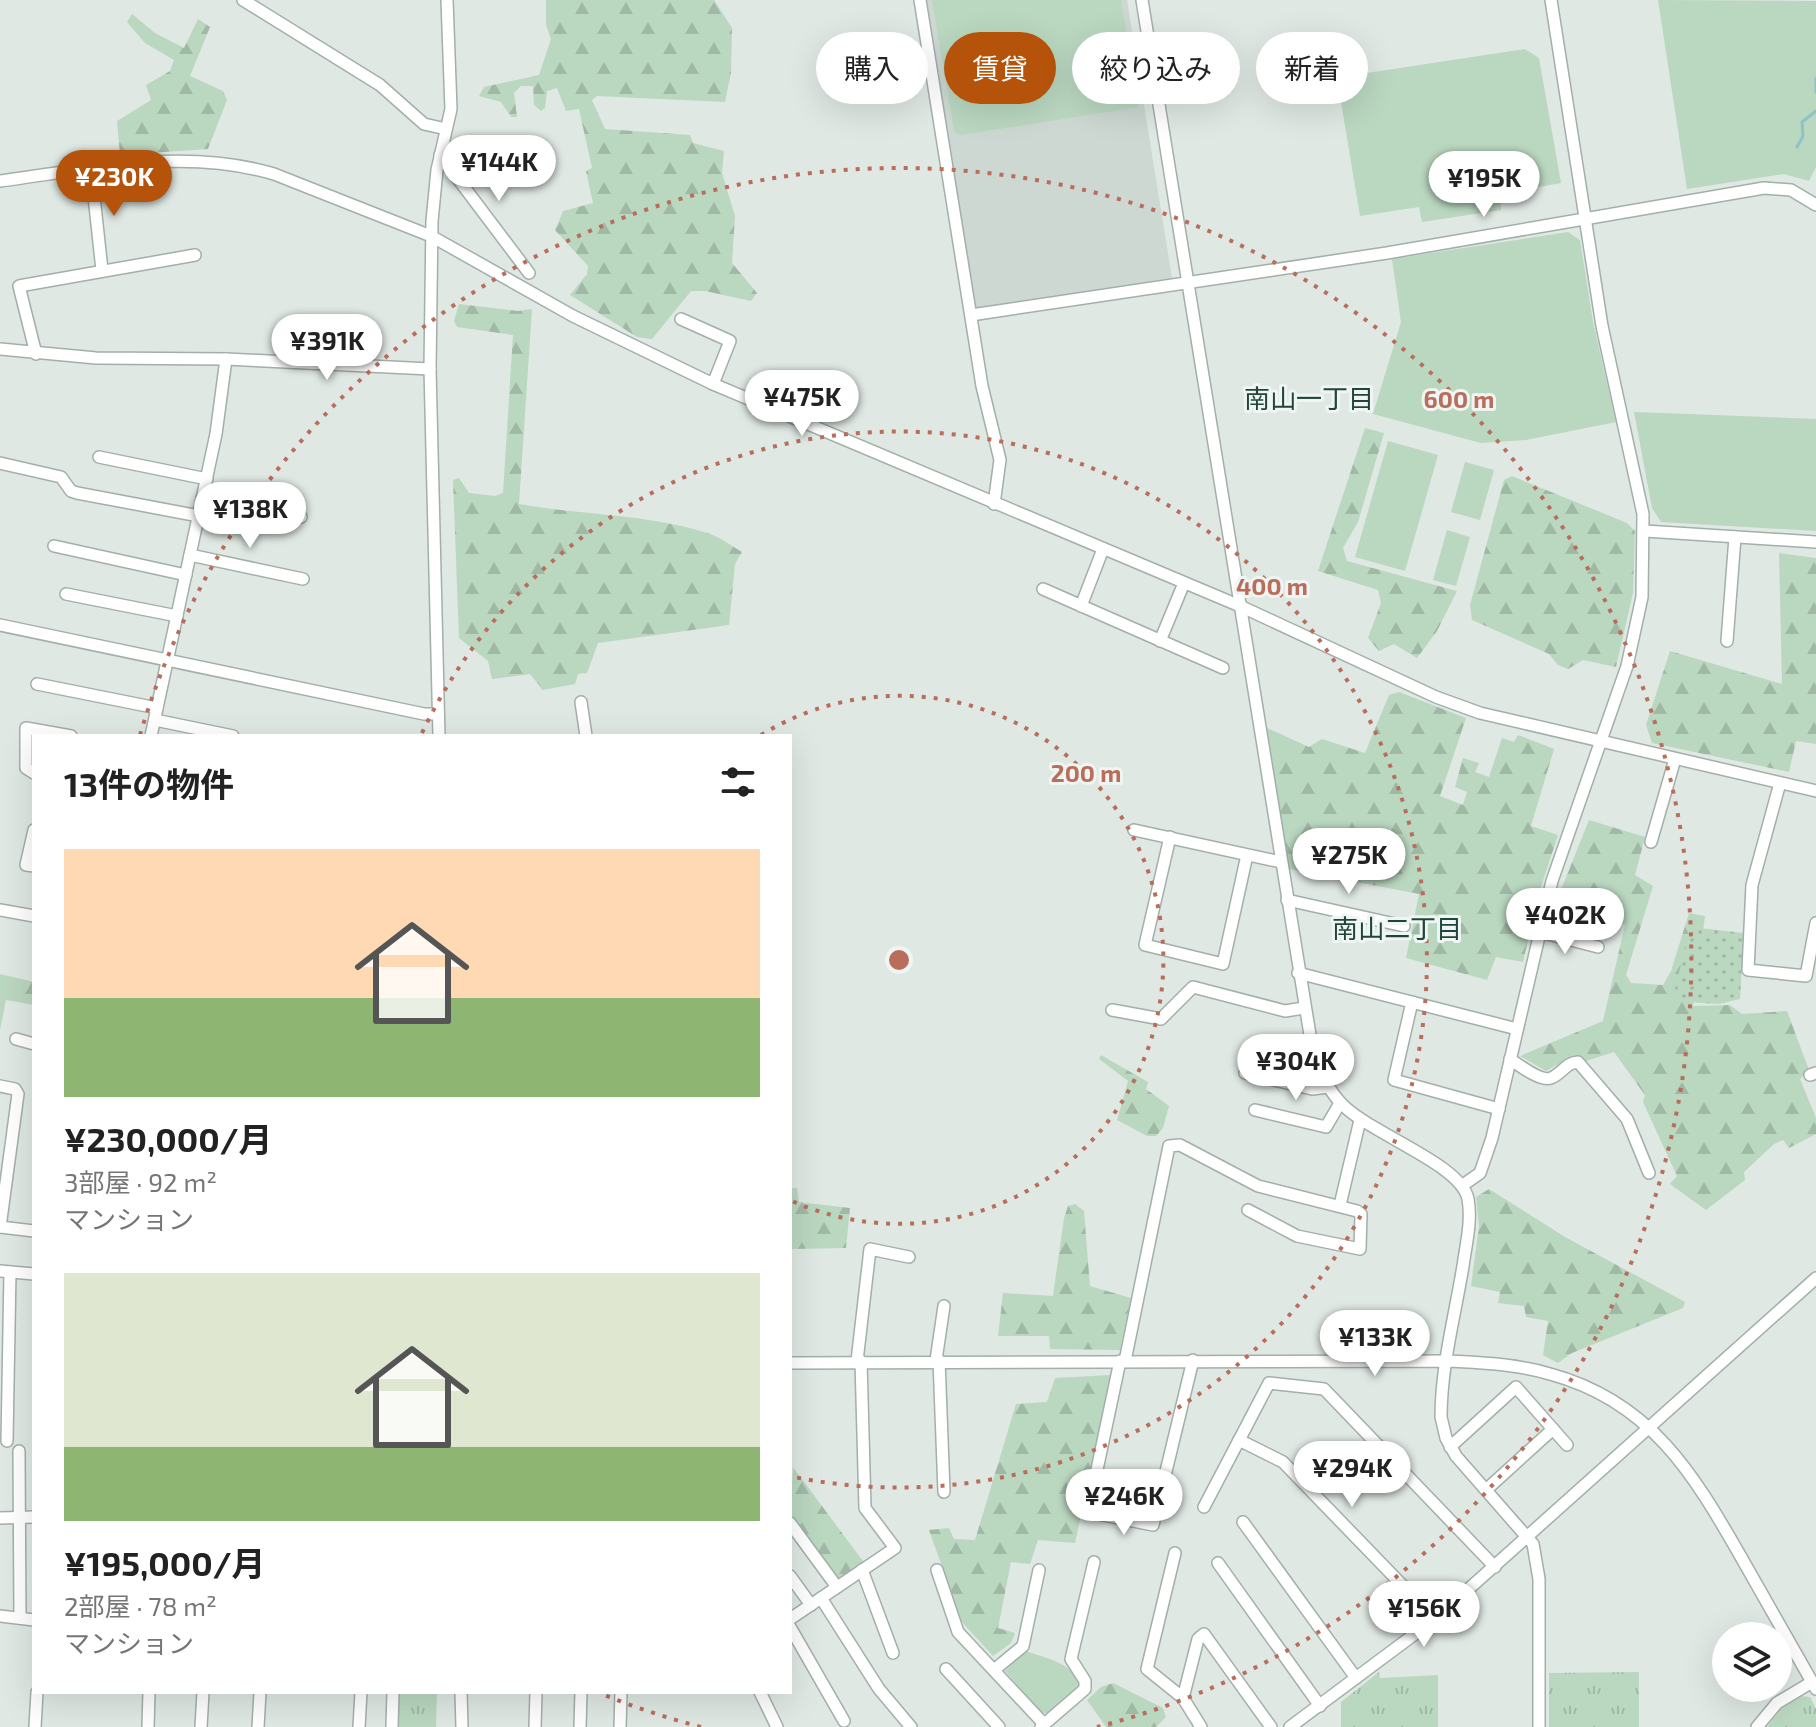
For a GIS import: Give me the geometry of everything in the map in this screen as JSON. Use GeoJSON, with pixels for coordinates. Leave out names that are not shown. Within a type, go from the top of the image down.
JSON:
{"type":"FeatureCollection","features":[{"type":"Feature","properties":{"kind":"street"},"geometry":{"type":"LineString","coordinates":[[243,0],[380,85],[424,124],[446,129]]}},
{"type":"Feature","properties":{"kind":"street"},"geometry":{"type":"LineString","coordinates":[[439,734],[430,369],[431,236],[452,87],[447,0]]}},
{"type":"Feature","properties":{"kind":"street"},"geometry":{"type":"LineString","coordinates":[[920,0],[982,386],[1000,460],[994,504]]}},
{"type":"Feature","properties":{"kind":"street"},"geometry":{"type":"LineString","coordinates":[[1142,0],[1311,1041],[1328,1087],[1340,1103],[1360,1120],[1463,1185],[1469,1210],[1467,1234],[1441,1417],[1450,1447],[1529,1537],[1536,1553],[1539,1579],[1539,1727]]}},
{"type":"Feature","properties":{"kind":"street"},"geometry":{"type":"LineString","coordinates":[[1463,1185],[1480,1173],[1499,1109],[1564,843],[1601,742],[1636,630],[1645,531],[1633,452],[1602,326],[1551,0]]}},
{"type":"Feature","properties":{"kind":"street"},"geometry":{"type":"LineString","coordinates":[[440,155],[529,273]]}},
{"type":"Feature","properties":{"kind":"street"},"geometry":{"type":"LineString","coordinates":[[0,181],[192,159],[247,166],[431,236],[573,316],[713,384],[1240,606],[1436,697],[1480,713],[1816,791]]}},
{"type":"Feature","properties":{"kind":"street"},"geometry":{"type":"LineString","coordinates":[[91,169],[102,270]]}},
{"type":"Feature","properties":{"kind":"street"},"geometry":{"type":"LineString","coordinates":[[971,315],[1587,221],[1631,209],[1764,188],[1791,190],[1816,205]]}},
{"type":"Feature","properties":{"kind":"street"},"geometry":{"type":"LineString","coordinates":[[36,354],[19,286],[195,255]]}},
{"type":"Feature","properties":{"kind":"street"},"geometry":{"type":"LineString","coordinates":[[681,319],[730,341],[713,384]]}},
{"type":"Feature","properties":{"kind":"street"},"geometry":{"type":"LineString","coordinates":[[0,349],[36,354],[430,369]]}},
{"type":"Feature","properties":{"kind":"street"},"geometry":{"type":"LineString","coordinates":[[151,734],[207,479],[226,359]]}},
{"type":"Feature","properties":{"kind":"street"},"geometry":{"type":"LineString","coordinates":[[99,457],[207,479]]}},
{"type":"Feature","properties":{"kind":"street"},"geometry":{"type":"LineString","coordinates":[[0,463],[61,477],[71,491],[77,493],[199,516]]}},
{"type":"Feature","properties":{"kind":"street"},"geometry":{"type":"LineString","coordinates":[[202,499],[301,517]]}},
{"type":"Feature","properties":{"kind":"street"},"geometry":{"type":"LineString","coordinates":[[1645,531],[1816,542]]}},
{"type":"Feature","properties":{"kind":"street"},"geometry":{"type":"LineString","coordinates":[[1727,641],[1735,537]]}},
{"type":"Feature","properties":{"kind":"street"},"geometry":{"type":"LineString","coordinates":[[54,546],[186,575]]}},
{"type":"Feature","properties":{"kind":"street"},"geometry":{"type":"LineString","coordinates":[[1081,606],[1103,549]]}},
{"type":"Feature","properties":{"kind":"street"},"geometry":{"type":"LineString","coordinates":[[190,555],[303,579]]}},
{"type":"Feature","properties":{"kind":"street"},"geometry":{"type":"LineString","coordinates":[[1160,641],[1184,583]]}},
{"type":"Feature","properties":{"kind":"street"},"geometry":{"type":"LineString","coordinates":[[1043,589],[1223,668]]}},
{"type":"Feature","properties":{"kind":"street"},"geometry":{"type":"LineString","coordinates":[[66,594],[177,616]]}},
{"type":"Feature","properties":{"kind":"street"},"geometry":{"type":"LineString","coordinates":[[0,625],[424,714],[438,714]]}},
{"type":"Feature","properties":{"kind":"street"},"geometry":{"type":"LineString","coordinates":[[37,684],[226,734]]}},
{"type":"Feature","properties":{"kind":"street"},"geometry":{"type":"LineString","coordinates":[[581,702],[586,734]]}},
{"type":"Feature","properties":{"kind":"street"},"geometry":{"type":"LineString","coordinates":[[32,772],[26,768],[26,728],[60,734]]}},
{"type":"Feature","properties":{"kind":"street"},"geometry":{"type":"LineString","coordinates":[[1651,842],[1675,759]]}},
{"type":"Feature","properties":{"kind":"street"},"geometry":{"type":"LineString","coordinates":[[1780,783],[1752,885],[1748,970],[1806,976],[1812,959],[1816,923]]}},
{"type":"Feature","properties":{"kind":"street"},"geometry":{"type":"LineString","coordinates":[[1134,830],[1281,862]]}},
{"type":"Feature","properties":{"kind":"street"},"geometry":{"type":"LineString","coordinates":[[1170,837],[1145,945],[1223,964],[1247,855]]}},
{"type":"Feature","properties":{"kind":"street"},"geometry":{"type":"LineString","coordinates":[[32,839],[26,865],[32,866]]}},
{"type":"Feature","properties":{"kind":"street"},"geometry":{"type":"LineString","coordinates":[[1287,900],[1404,926]]}},
{"type":"Feature","properties":{"kind":"street"},"geometry":{"type":"LineString","coordinates":[[0,910],[32,916]]}},
{"type":"Feature","properties":{"kind":"street"},"geometry":{"type":"LineString","coordinates":[[1540,932],[1598,947]]}},
{"type":"Feature","properties":{"kind":"street"},"geometry":{"type":"LineString","coordinates":[[1298,973],[1517,1029]]}},
{"type":"Feature","properties":{"kind":"street"},"geometry":{"type":"LineString","coordinates":[[1112,1010],[1161,1019],[1193,987],[1285,1011],[1304,1008]]}},
{"type":"Feature","properties":{"kind":"street"},"geometry":{"type":"LineString","coordinates":[[1412,1002],[1394,1080],[1499,1109]]}},
{"type":"Feature","properties":{"kind":"street"},"geometry":{"type":"LineString","coordinates":[[16,1039],[32,1043]]}},
{"type":"Feature","properties":{"kind":"street"},"geometry":{"type":"LineString","coordinates":[[1510,1059],[1544,1079],[1552,1078],[1568,1063],[1578,1062],[1627,1119],[1649,1173]]}},
{"type":"Feature","properties":{"kind":"street"},"geometry":{"type":"LineString","coordinates":[[1245,1073],[1312,1089],[1328,1087]]}},
{"type":"Feature","properties":{"kind":"street"},"geometry":{"type":"LineString","coordinates":[[0,1086],[15,1089],[18,1094],[0,1227],[32,1231]]}},
{"type":"Feature","properties":{"kind":"street"},"geometry":{"type":"LineString","coordinates":[[1255,1110],[1326,1127],[1340,1103]]}},
{"type":"Feature","properties":{"kind":"street"},"geometry":{"type":"LineString","coordinates":[[1340,1205],[1360,1120]]}},
{"type":"Feature","properties":{"kind":"street"},"geometry":{"type":"LineString","coordinates":[[1193,1360],[1153,1525],[1088,1512],[1169,1146],[1180,1145],[1258,1186],[1340,1205],[1361,1214],[1360,1249],[1297,1236],[1248,1210]]}},
{"type":"Feature","properties":{"kind":"street"},"geometry":{"type":"LineString","coordinates":[[792,1618],[895,1548],[865,1508],[859,1361],[870,1249],[909,1257]]}},
{"type":"Feature","properties":{"kind":"street"},"geometry":{"type":"LineString","coordinates":[[7,1441],[5,1272],[32,1274]]}},
{"type":"Feature","properties":{"kind":"street"},"geometry":{"type":"LineString","coordinates":[[1290,1727],[1435,1619],[1816,1278]]}},
{"type":"Feature","properties":{"kind":"street"},"geometry":{"type":"LineString","coordinates":[[944,1306],[938,1360],[944,1492]]}},
{"type":"Feature","properties":{"kind":"street"},"geometry":{"type":"LineString","coordinates":[[792,1363],[938,1360],[1448,1361],[1505,1365],[1551,1374],[1594,1391],[1649,1426],[1705,1493],[1814,1685],[1777,1703],[1757,1727]]}},
{"type":"Feature","properties":{"kind":"street"},"geometry":{"type":"LineString","coordinates":[[1204,1507],[1269,1383],[1324,1389],[1495,1567]]}},
{"type":"Feature","properties":{"kind":"street"},"geometry":{"type":"LineString","coordinates":[[1450,1447],[1516,1387],[1567,1445]]}},
{"type":"Feature","properties":{"kind":"street"},"geometry":{"type":"LineString","coordinates":[[1487,1489],[1553,1429]]}},
{"type":"Feature","properties":{"kind":"street"},"geometry":{"type":"LineString","coordinates":[[1239,1440],[1283,1462],[1435,1619]]}},
{"type":"Feature","properties":{"kind":"street"},"geometry":{"type":"LineString","coordinates":[[19,1451],[20,1618]]}},
{"type":"Feature","properties":{"kind":"street"},"geometry":{"type":"LineString","coordinates":[[0,1518],[32,1517]]}},
{"type":"Feature","properties":{"kind":"street"},"geometry":{"type":"LineString","coordinates":[[1243,1522],[1356,1678]]}},
{"type":"Feature","properties":{"kind":"street"},"geometry":{"type":"LineString","coordinates":[[792,1526],[837,1587]]}},
{"type":"Feature","properties":{"kind":"street"},"geometry":{"type":"LineString","coordinates":[[1175,1553],[1147,1669],[1183,1698],[1201,1727]]}},
{"type":"Feature","properties":{"kind":"street"},"geometry":{"type":"LineString","coordinates":[[1047,1722],[1086,1684],[1071,1659],[1094,1562]]}},
{"type":"Feature","properties":{"kind":"street"},"geometry":{"type":"LineString","coordinates":[[1218,1563],[1320,1706]]}},
{"type":"Feature","properties":{"kind":"street"},"geometry":{"type":"LineString","coordinates":[[862,1570],[893,1653]]}},
{"type":"Feature","properties":{"kind":"street"},"geometry":{"type":"LineString","coordinates":[[937,1570],[958,1632],[1047,1722],[1065,1727]]}},
{"type":"Feature","properties":{"kind":"street"},"geometry":{"type":"LineString","coordinates":[[994,1670],[1023,1646],[1039,1570]]}},
{"type":"Feature","properties":{"kind":"street"},"geometry":{"type":"LineString","coordinates":[[792,1579],[811,1605]]}},
{"type":"Feature","properties":{"kind":"street"},"geometry":{"type":"LineString","coordinates":[[821,1598],[879,1689],[911,1727]]}},
{"type":"Feature","properties":{"kind":"street"},"geometry":{"type":"LineString","coordinates":[[0,1616],[32,1620]]}},
{"type":"Feature","properties":{"kind":"street"},"geometry":{"type":"LineString","coordinates":[[792,1630],[844,1721]]}},
{"type":"Feature","properties":{"kind":"street"},"geometry":{"type":"LineString","coordinates":[[1183,1698],[1198,1639],[1204,1634],[1271,1727]]}},
{"type":"Feature","properties":{"kind":"street"},"geometry":{"type":"LineString","coordinates":[[946,1669],[999,1727]]}},
{"type":"Feature","properties":{"kind":"street"},"geometry":{"type":"LineString","coordinates":[[35,1727],[37,1694]]}},
{"type":"Feature","properties":{"kind":"street"},"geometry":{"type":"LineString","coordinates":[[148,1727],[149,1694]]}},
{"type":"Feature","properties":{"kind":"street"},"geometry":{"type":"LineString","coordinates":[[201,1727],[203,1694]]}},
{"type":"Feature","properties":{"kind":"street"},"geometry":{"type":"LineString","coordinates":[[258,1727],[260,1694]]}},
{"type":"Feature","properties":{"kind":"street"},"geometry":{"type":"LineString","coordinates":[[359,1727],[361,1694]]}},
{"type":"Feature","properties":{"kind":"street"},"geometry":{"type":"LineString","coordinates":[[392,1727],[393,1694]]}},
{"type":"Feature","properties":{"kind":"street"},"geometry":{"type":"LineString","coordinates":[[461,1694],[462,1727]]}},
{"type":"Feature","properties":{"kind":"street"},"geometry":{"type":"LineString","coordinates":[[535,1727],[536,1694]]}},
{"type":"Feature","properties":{"kind":"street"},"geometry":{"type":"LineString","coordinates":[[580,1727],[581,1694]]}},
{"type":"Feature","properties":{"kind":"street"},"geometry":{"type":"LineString","coordinates":[[620,1727],[621,1694]]}},
{"type":"Feature","properties":{"kind":"street"},"geometry":{"type":"LineString","coordinates":[[761,1694],[777,1727]]}},
{"type":"Feature","properties":{"kind":"shaded area"},"geometry":{"type":"Polygon","coordinates":[[[926,0],[1127,0],[1132,32],[1072,32],[1072,104],[1144,104],[1172,278],[975,310],[926,0]]]}},
{"type":"Feature","properties":{"kind":"green space"},"geometry":{"type":"Polygon","coordinates":[[[546,0],[714,0],[732,28],[731,73],[725,102],[597,96],[592,100],[605,129],[690,135],[693,143],[724,151],[722,173],[735,216],[732,263],[757,293],[751,301],[691,291],[652,339],[637,337],[570,295],[587,274],[588,266],[555,230],[563,211],[593,203],[586,171],[592,168],[579,109],[566,111],[557,88],[547,91],[545,108],[541,111],[534,105],[533,86],[521,86],[514,93],[517,117],[511,117],[501,102],[479,96],[484,87],[539,75],[551,39],[546,25],[546,0]]]}},
{"type":"Feature","properties":{"kind":"green space"},"geometry":{"type":"Polygon","coordinates":[[[932,0],[1121,0],[1126,32],[1072,32],[1072,104],[1138,104],[1139,107],[961,135],[954,131],[949,104],[1056,104],[1056,32],[944,32],[944,71],[932,0]]]}},
{"type":"Feature","properties":{"kind":"green space"},"geometry":{"type":"Polygon","coordinates":[[[1658,0],[1816,1],[1816,167],[1809,181],[1784,174],[1687,189],[1658,0]]]}},
{"type":"Feature","properties":{"kind":"green space"},"geometry":{"type":"Polygon","coordinates":[[[132,14],[155,33],[184,48],[198,19],[210,27],[190,76],[223,91],[227,100],[208,149],[120,155],[117,121],[151,100],[146,85],[170,71],[174,60],[145,43],[127,22],[132,14]]]}},
{"type":"Feature","properties":{"kind":"green space"},"geometry":{"type":"Polygon","coordinates":[[[1525,49],[1539,58],[1561,183],[1500,194],[1501,210],[1422,222],[1419,207],[1360,216],[1341,104],[1368,104],[1368,73],[1525,49]]]}},
{"type":"Feature","properties":{"kind":"green space"},"geometry":{"type":"Polygon","coordinates":[[[1568,232],[1580,240],[1593,322],[1616,422],[1526,440],[1481,443],[1373,414],[1401,322],[1392,259],[1568,232]]]}},
{"type":"Feature","properties":{"kind":"green space"},"geometry":{"type":"Polygon","coordinates":[[[459,304],[518,311],[532,309],[519,504],[682,526],[723,540],[742,552],[735,564],[729,625],[598,643],[587,673],[578,674],[575,684],[543,690],[530,674],[492,679],[488,661],[459,638],[453,480],[459,478],[469,493],[495,496],[503,493],[513,335],[457,327],[454,321],[459,304]]]}},
{"type":"Feature","properties":{"kind":"green space"},"geometry":{"type":"Polygon","coordinates":[[[1634,412],[1816,419],[1816,531],[1661,522],[1652,508],[1634,412]]]}},
{"type":"Feature","properties":{"kind":"green space"},"geometry":{"type":"Polygon","coordinates":[[[1365,428],[1384,433],[1358,522],[1343,548],[1347,561],[1457,591],[1437,631],[1417,658],[1394,644],[1379,651],[1368,638],[1381,603],[1378,590],[1318,571],[1365,428]]]}},
{"type":"Feature","properties":{"kind":"green space"},"geometry":{"type":"Polygon","coordinates":[[[1388,441],[1438,455],[1405,571],[1355,557],[1388,441]]]}},
{"type":"Feature","properties":{"kind":"green space"},"geometry":{"type":"Polygon","coordinates":[[[1465,462],[1494,470],[1480,520],[1451,512],[1465,462]]]}},
{"type":"Feature","properties":{"kind":"green space"},"geometry":{"type":"Polygon","coordinates":[[[1512,476],[1627,523],[1635,531],[1633,593],[1616,667],[1583,660],[1568,669],[1558,665],[1549,654],[1472,620],[1470,605],[1504,480],[1512,476]]]}},
{"type":"Feature","properties":{"kind":"green space"},"geometry":{"type":"Polygon","coordinates":[[[1447,530],[1470,537],[1456,586],[1433,580],[1447,530]]]}},
{"type":"Feature","properties":{"kind":"green space"},"geometry":{"type":"Polygon","coordinates":[[[1779,553],[1816,558],[1816,744],[1796,741],[1789,772],[1652,743],[1646,725],[1670,651],[1782,684],[1779,553]]]}},
{"type":"Feature","properties":{"kind":"green space"},"geometry":{"type":"Polygon","coordinates":[[[1399,692],[1466,718],[1440,796],[1463,805],[1467,792],[1455,787],[1463,758],[1479,763],[1475,772],[1489,777],[1502,738],[1514,742],[1518,735],[1554,749],[1531,826],[1558,835],[1539,893],[1523,962],[1496,957],[1487,980],[1406,958],[1419,894],[1289,869],[1267,728],[1309,747],[1322,739],[1365,753],[1389,695],[1399,692]]]}},
{"type":"Feature","properties":{"kind":"green space"},"geometry":{"type":"Polygon","coordinates":[[[1589,820],[1645,837],[1635,875],[1653,886],[1626,975],[1631,983],[1663,985],[1671,971],[1689,913],[1705,916],[1693,1006],[1730,1005],[1742,1014],[1787,1011],[1809,1070],[1800,1079],[1816,1118],[1816,1134],[1789,1148],[1783,1140],[1774,1144],[1744,1172],[1745,1180],[1706,1210],[1670,1184],[1677,1176],[1643,1102],[1645,1095],[1614,1052],[1586,1061],[1581,1057],[1567,1059],[1546,1071],[1520,1056],[1603,1021],[1625,925],[1555,905],[1589,820]]]}},
{"type":"Feature","properties":{"kind":"green space"},"geometry":{"type":"Polygon","coordinates":[[[1690,927],[1744,933],[1740,999],[1718,1004],[1672,1001],[1690,927]]]}},
{"type":"Feature","properties":{"kind":"green space"},"geometry":{"type":"Polygon","coordinates":[[[0,974],[32,982],[32,1005],[6,1000],[0,1030],[0,974]]]}},
{"type":"Feature","properties":{"kind":"green space"},"geometry":{"type":"Polygon","coordinates":[[[1101,1055],[1148,1082],[1146,1089],[1169,1106],[1163,1128],[1156,1136],[1147,1136],[1117,1120],[1128,1081],[1099,1059],[1101,1055]]]}},
{"type":"Feature","properties":{"kind":"green space"},"geometry":{"type":"Polygon","coordinates":[[[792,1188],[797,1188],[799,1202],[850,1208],[846,1248],[792,1249],[792,1188]]]}},
{"type":"Feature","properties":{"kind":"green space"},"geometry":{"type":"Polygon","coordinates":[[[1489,1189],[1565,1237],[1685,1302],[1683,1308],[1572,1353],[1558,1363],[1543,1355],[1548,1321],[1526,1317],[1524,1306],[1498,1303],[1500,1292],[1471,1286],[1479,1226],[1476,1197],[1489,1189]]]}},
{"type":"Feature","properties":{"kind":"green space"},"geometry":{"type":"Polygon","coordinates":[[[1075,1204],[1084,1211],[1090,1286],[1131,1298],[1120,1350],[1050,1349],[1049,1336],[998,1336],[1003,1293],[1053,1296],[1064,1218],[1068,1206],[1075,1204]]]}},
{"type":"Feature","properties":{"kind":"green space"},"geometry":{"type":"Polygon","coordinates":[[[1111,1375],[1075,1543],[1038,1540],[1030,1564],[1011,1562],[998,1628],[1015,1633],[1011,1643],[993,1656],[962,1622],[929,1530],[949,1528],[954,1539],[975,1540],[1016,1404],[1047,1402],[1055,1378],[1111,1375]]]}},
{"type":"Feature","properties":{"kind":"green space"},"geometry":{"type":"Polygon","coordinates":[[[793,1467],[865,1564],[842,1580],[833,1577],[792,1517],[793,1467]]]}},
{"type":"Feature","properties":{"kind":"green space"},"geometry":{"type":"Polygon","coordinates":[[[1025,1651],[1067,1667],[1077,1680],[1079,1689],[1049,1713],[1042,1713],[1005,1671],[1025,1651]]]}},
{"type":"Feature","properties":{"kind":"green space"},"geometry":{"type":"Polygon","coordinates":[[[1379,1672],[1380,1678],[1438,1675],[1438,1727],[1341,1727],[1341,1702],[1379,1672]]]}},
{"type":"Feature","properties":{"kind":"green space"},"geometry":{"type":"Polygon","coordinates":[[[1639,1672],[1639,1727],[1549,1727],[1549,1673],[1639,1672]]]}},
{"type":"Feature","properties":{"kind":"green space"},"geometry":{"type":"Polygon","coordinates":[[[1113,1683],[1163,1708],[1166,1717],[1156,1727],[1106,1727],[1087,1700],[1101,1687],[1113,1683]]]}},
{"type":"Feature","properties":{"kind":"green space"},"geometry":{"type":"Polygon","coordinates":[[[398,1694],[437,1694],[436,1727],[397,1727],[398,1694]]]}},
{"type":"Feature","properties":{"kind":"green space"},"geometry":{"type":"Polygon","coordinates":[[[1800,1696],[1810,1697],[1816,1709],[1816,1727],[1767,1727],[1781,1709],[1800,1696]]]}},
{"type":"Feature","properties":{"kind":"waterway"},"geometry":{"type":"LineString","coordinates":[[1816,78],[1816,92]]}},
{"type":"Feature","properties":{"kind":"waterway"},"geometry":{"type":"LineString","coordinates":[[1797,147],[1803,136],[1802,122],[1816,111]]}},
{"type":"Feature","properties":{"kind":"district","name":"南山一丁目"},"geometry":{"type":"Point","coordinates":[1309,399]}},
{"type":"Feature","properties":{"kind":"district","name":"南山二丁目"},"geometry":{"type":"Point","coordinates":[1397,929]}}]}
